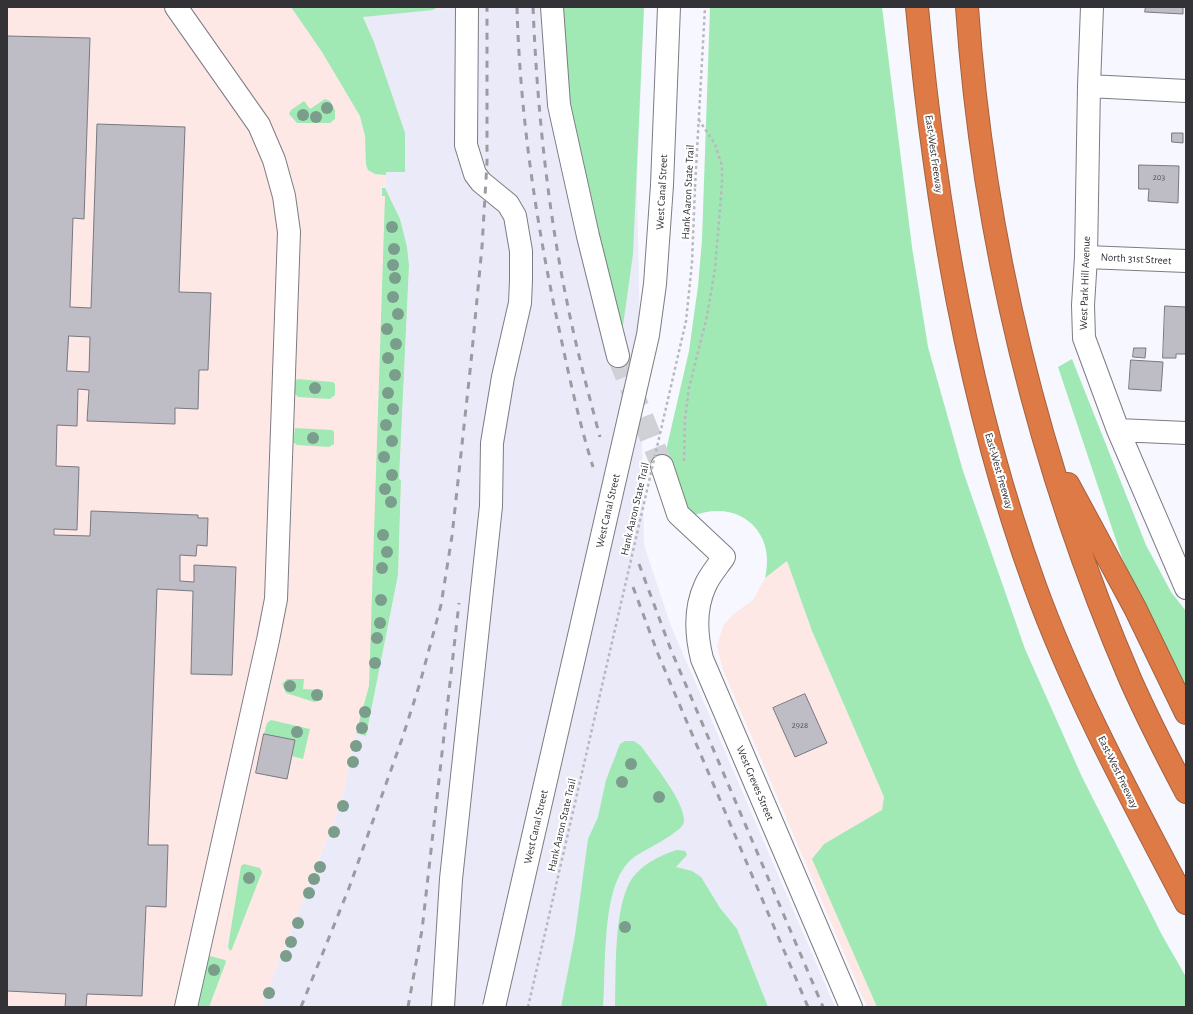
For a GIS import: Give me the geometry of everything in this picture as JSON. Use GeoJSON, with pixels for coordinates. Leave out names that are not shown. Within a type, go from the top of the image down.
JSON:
{"type":"FeatureCollection","features":[{"type":"Feature","properties":{"kind":"highway","name":"East-West Freeway"},"geometry":{"type":"LineString","coordinates":[[917,7],[932,151],[957,299],[984,419],[1009,504],[1035,587],[1073,678],[1115,767],[1186,903]]}},
{"type":"Feature","properties":{"kind":"highway"},"geometry":{"type":"LineString","coordinates":[[967,7],[975,94],[1004,280],[1016,336],[1063,502],[1100,604],[1132,682],[1186,792]]}},
{"type":"Feature","properties":{"kind":"highway"},"geometry":{"type":"LineString","coordinates":[[1046,443],[1135,608],[1186,713]]}},
{"type":"Feature","properties":{"kind":"street"},"geometry":{"type":"LineString","coordinates":[[176,7],[259,125],[274,160],[284,196],[289,232],[276,599],[186,1007]]}},
{"type":"Feature","properties":{"kind":"street"},"geometry":{"type":"LineString","coordinates":[[443,1007],[451,879],[491,506],[492,443],[503,377],[520,304],[521,280],[521,251],[515,216],[508,204],[481,182],[475,174],[470,162],[466,145],[467,7]]}},
{"type":"Feature","properties":{"kind":"street"},"geometry":{"type":"LineString","coordinates":[[552,7],[559,105],[588,236],[618,356]]}},
{"type":"Feature","properties":{"kind":"street","name":"West Canal Street"},"geometry":{"type":"LineString","coordinates":[[494,1007],[646,342],[655,284],[662,185],[669,7]]}},
{"type":"Feature","properties":{"kind":"street","name":"West Park Hill Avenue"},"geometry":{"type":"LineString","coordinates":[[1092,7],[1086,257],[1083,305],[1084,338],[1118,430],[1186,588]]}},
{"type":"Feature","properties":{"kind":"street"},"geometry":{"type":"LineString","coordinates":[[1089,86],[1186,91]]}},
{"type":"Feature","properties":{"kind":"street","name":"North 31st Street"},"geometry":{"type":"LineString","coordinates":[[1086,257],[1186,261]]}},
{"type":"Feature","properties":{"kind":"street"},"geometry":{"type":"LineString","coordinates":[[1118,430],[1186,433]]}},
{"type":"Feature","properties":{"kind":"street","name":"West Greves Street"},"geometry":{"type":"LineString","coordinates":[[673,467],[678,514],[724,557],[705,586],[696,617],[697,640],[702,659],[851,1007]]}},
{"type":"Feature","properties":{"kind":"path","name":"Hank Aaron State Trail"},"geometry":{"type":"LineString","coordinates":[[528,1007],[686,321],[692,263],[705,7]]}},
{"type":"Feature","properties":{"kind":"path"},"geometry":{"type":"LineString","coordinates":[[673,467],[685,453],[685,419],[689,388],[707,316],[716,269],[722,166],[715,144],[699,120]]}},
{"type":"Feature","properties":{"kind":"shaded area"},"geometry":{"type":"Polygon","coordinates":[[[7,7],[456,7],[363,17],[374,42],[405,133],[405,172],[386,172],[385,190],[400,219],[407,247],[409,265],[399,479],[401,480],[398,575],[366,736],[356,733],[341,803],[261,1007],[7,1007],[7,7]]]}},
{"type":"Feature","properties":{"kind":"shaded area"},"geometry":{"type":"Polygon","coordinates":[[[456,7],[644,7],[637,185],[644,545],[671,626],[835,1007],[261,1007],[341,803],[356,733],[366,736],[398,575],[401,480],[399,479],[409,265],[407,247],[400,219],[385,190],[386,172],[405,172],[374,42],[363,16],[456,7]]]}},
{"type":"Feature","properties":{"kind":"shaded area"},"geometry":{"type":"Polygon","coordinates":[[[787,561],[812,631],[884,797],[970,1007],[867,1007],[723,670],[717,646],[723,626],[732,615],[753,600],[765,578],[787,561]]]}},
{"type":"Feature","properties":{"kind":"green space"},"geometry":{"type":"Polygon","coordinates":[[[291,7],[438,7],[433,10],[363,17],[374,42],[405,133],[405,172],[386,172],[386,175],[375,174],[368,170],[366,165],[365,136],[360,116],[322,52],[291,7]]]}},
{"type":"Feature","properties":{"kind":"green space"},"geometry":{"type":"Polygon","coordinates":[[[559,7],[644,7],[633,254],[621,340],[567,102],[559,7]]]}},
{"type":"Feature","properties":{"kind":"green space"},"geometry":{"type":"Polygon","coordinates":[[[710,7],[882,7],[912,247],[928,347],[963,471],[1025,649],[1082,777],[1162,935],[1186,977],[1186,1007],[877,1007],[812,859],[824,844],[882,810],[884,797],[812,631],[787,561],[765,578],[767,560],[765,545],[759,532],[749,522],[737,515],[723,511],[707,512],[690,517],[665,455],[689,351],[698,286],[702,240],[710,7]]]}},
{"type":"Feature","properties":{"kind":"green space"},"geometry":{"type":"Polygon","coordinates":[[[325,99],[330,101],[335,110],[335,119],[330,123],[297,123],[289,114],[291,110],[304,101],[310,109],[325,99]]]}},
{"type":"Feature","properties":{"kind":"green space"},"geometry":{"type":"Polygon","coordinates":[[[382,188],[385,188],[400,219],[407,247],[409,265],[399,479],[401,480],[398,575],[366,736],[356,733],[369,686],[385,196],[382,196],[382,188]]]}},
{"type":"Feature","properties":{"kind":"green space"},"geometry":{"type":"Polygon","coordinates":[[[1072,359],[1146,545],[1171,592],[1186,611],[1186,690],[1122,558],[1058,367],[1072,359]]]}},
{"type":"Feature","properties":{"kind":"green space"},"geometry":{"type":"Polygon","coordinates":[[[297,379],[333,382],[335,384],[335,395],[330,399],[298,397],[294,393],[295,382],[297,379]]]}},
{"type":"Feature","properties":{"kind":"green space"},"geometry":{"type":"Polygon","coordinates":[[[295,428],[332,430],[334,432],[334,444],[329,447],[297,445],[293,442],[295,428]]]}},
{"type":"Feature","properties":{"kind":"green space"},"geometry":{"type":"Polygon","coordinates":[[[287,679],[304,679],[303,689],[323,690],[322,700],[314,702],[286,693],[282,684],[287,679]]]}},
{"type":"Feature","properties":{"kind":"green space"},"geometry":{"type":"Polygon","coordinates":[[[271,720],[310,729],[303,759],[292,756],[295,740],[264,734],[267,723],[271,720]]]}},
{"type":"Feature","properties":{"kind":"green space"},"geometry":{"type":"Polygon","coordinates":[[[625,741],[634,741],[641,746],[653,762],[680,804],[684,822],[677,831],[670,836],[632,859],[623,869],[616,882],[611,898],[606,935],[603,1007],[561,1007],[575,935],[588,839],[598,817],[606,780],[620,744],[625,741]]]}},
{"type":"Feature","properties":{"kind":"green space"},"geometry":{"type":"Polygon","coordinates":[[[677,850],[685,851],[687,855],[676,867],[692,871],[701,877],[720,908],[737,929],[768,1007],[615,1007],[618,930],[627,888],[635,874],[654,859],[677,850]]]}},
{"type":"Feature","properties":{"kind":"green space"},"geometry":{"type":"Polygon","coordinates":[[[244,864],[260,868],[262,872],[230,951],[228,947],[241,866],[244,864]]]}},
{"type":"Feature","properties":{"kind":"green space"},"geometry":{"type":"Polygon","coordinates":[[[210,956],[225,960],[226,962],[209,1007],[198,1007],[207,959],[210,956]]]}},
{"type":"Feature","properties":{"kind":"building"},"geometry":{"type":"Polygon","coordinates":[[[1146,7],[1183,7],[1183,14],[1145,12],[1146,7]]]}},
{"type":"Feature","properties":{"kind":"building"},"geometry":{"type":"Polygon","coordinates":[[[7,36],[90,38],[84,219],[73,218],[70,307],[91,308],[97,124],[185,127],[179,292],[211,293],[208,370],[199,370],[198,409],[175,408],[175,424],[87,421],[89,390],[78,389],[77,426],[57,425],[56,466],[79,467],[77,530],[54,529],[54,535],[90,536],[91,511],[198,515],[198,518],[208,518],[207,546],[197,545],[196,556],[180,555],[180,581],[194,582],[194,565],[236,567],[232,675],[191,674],[193,591],[157,589],[148,845],[168,845],[166,907],[146,906],[142,996],[87,994],[86,1007],[65,1007],[66,994],[7,991],[7,36]],[[69,336],[67,371],[89,372],[90,337],[69,336]]]}},
{"type":"Feature","properties":{"kind":"building"},"geometry":{"type":"Polygon","coordinates":[[[1172,133],[1183,133],[1183,143],[1172,142],[1172,133]]]}},
{"type":"Feature","properties":{"kind":"building"},"geometry":{"type":"Polygon","coordinates":[[[1139,165],[1179,166],[1178,203],[1148,201],[1149,189],[1139,189],[1139,165]]]}},
{"type":"Feature","properties":{"kind":"building"},"geometry":{"type":"Polygon","coordinates":[[[1165,306],[1186,307],[1186,354],[1176,354],[1176,358],[1163,358],[1165,306]]]}},
{"type":"Feature","properties":{"kind":"building"},"geometry":{"type":"Polygon","coordinates":[[[1134,348],[1146,348],[1145,358],[1133,357],[1134,348]]]}},
{"type":"Feature","properties":{"kind":"building"},"geometry":{"type":"Polygon","coordinates":[[[1131,360],[1163,362],[1161,391],[1129,389],[1131,360]]]}},
{"type":"Feature","properties":{"kind":"building"},"geometry":{"type":"Polygon","coordinates":[[[805,694],[827,743],[795,757],[773,708],[805,694]]]}},
{"type":"Feature","properties":{"kind":"building"},"geometry":{"type":"Polygon","coordinates":[[[264,734],[295,740],[287,779],[256,773],[264,734]]]}},
{"type":"Feature","properties":{"kind":"tunnel"},"geometry":{"type":"LineString","coordinates":[[618,356],[662,466]]}},
{"type":"Feature","properties":{"kind":"railway"},"geometry":{"type":"LineString","coordinates":[[301,1007],[349,888],[402,739],[420,683],[441,605],[452,536],[482,247],[487,162],[487,7]]}},
{"type":"Feature","properties":{"kind":"railway"},"geometry":{"type":"LineString","coordinates":[[517,7],[526,132],[537,215],[552,297],[568,370],[593,467]]}},
{"type":"Feature","properties":{"kind":"railway"},"geometry":{"type":"LineString","coordinates":[[533,7],[540,118],[554,229],[582,370],[600,437]]}},
{"type":"Feature","properties":{"kind":"railway"},"geometry":{"type":"LineString","coordinates":[[639,564],[671,650],[823,1007]]}},
{"type":"Feature","properties":{"kind":"railway"},"geometry":{"type":"LineString","coordinates":[[633,587],[658,654],[808,1007]]}},
{"type":"Feature","properties":{"kind":"railway"},"geometry":{"type":"LineString","coordinates":[[408,1007],[422,930],[459,603]]}}]}
